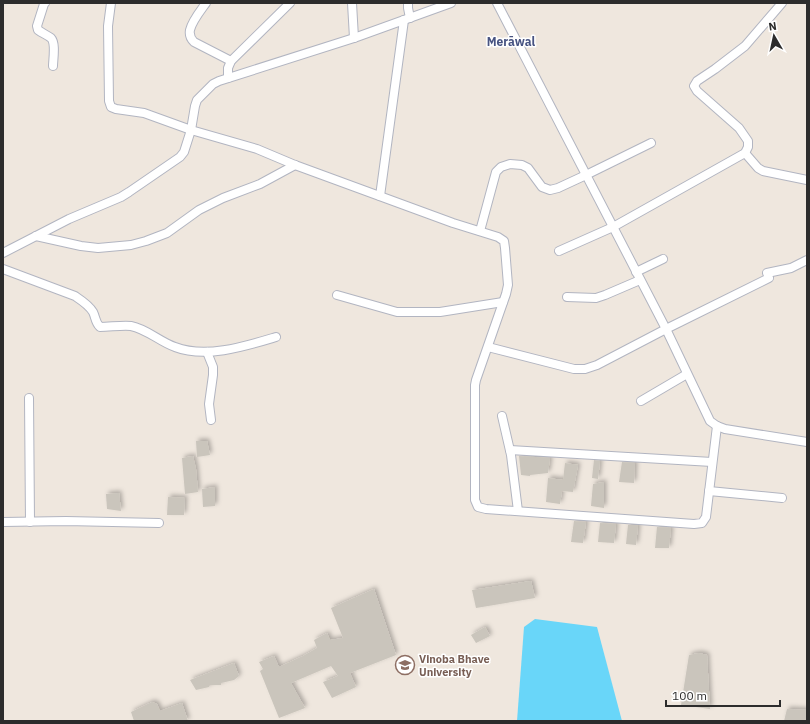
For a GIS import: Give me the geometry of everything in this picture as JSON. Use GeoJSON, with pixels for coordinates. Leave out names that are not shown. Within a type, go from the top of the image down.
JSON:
{"type":"FeatureCollection","features":[{"type":"Feature","properties":{"kind":"street"},"geometry":{"type":"LineString","coordinates":[[45,3],[37,26],[38,30],[52,39],[54,43],[53,66]]}},
{"type":"Feature","properties":{"kind":"street"},"geometry":{"type":"LineString","coordinates":[[111,3],[108,26],[109,101],[111,106],[116,109],[144,113],[191,130],[257,149],[295,165],[453,223],[498,237],[504,241],[508,285],[475,386],[475,500],[478,507],[486,509],[694,524],[702,523],[706,517],[717,426]]}},
{"type":"Feature","properties":{"kind":"street"},"geometry":{"type":"LineString","coordinates":[[206,3],[192,24],[189,31],[190,38],[194,42],[231,61]]}},
{"type":"Feature","properties":{"kind":"street"},"geometry":{"type":"LineString","coordinates":[[228,78],[228,68],[231,61],[290,3]]}},
{"type":"Feature","properties":{"kind":"street"},"geometry":{"type":"LineString","coordinates":[[352,3],[354,38]]}},
{"type":"Feature","properties":{"kind":"street"},"geometry":{"type":"LineString","coordinates":[[380,196],[407,19],[408,3]]}},
{"type":"Feature","properties":{"kind":"street"},"geometry":{"type":"LineString","coordinates":[[3,253],[69,219],[121,197],[180,156],[184,152],[191,130],[195,106],[198,100],[213,84],[354,38],[451,3]]}},
{"type":"Feature","properties":{"kind":"street"},"geometry":{"type":"LineString","coordinates":[[497,3],[666,329],[710,421],[725,429],[807,442]]}},
{"type":"Feature","properties":{"kind":"street"},"geometry":{"type":"LineString","coordinates":[[559,251],[613,227],[745,153],[748,147],[748,141],[739,128],[696,91],[694,86],[697,81],[745,46],[782,3]]}},
{"type":"Feature","properties":{"kind":"street"},"geometry":{"type":"LineString","coordinates":[[480,231],[496,172],[501,167],[510,164],[522,165],[528,168],[542,187],[550,190],[558,188],[586,175],[651,143]]}},
{"type":"Feature","properties":{"kind":"street"},"geometry":{"type":"LineString","coordinates":[[745,153],[758,168],[807,180]]}},
{"type":"Feature","properties":{"kind":"street"},"geometry":{"type":"LineString","coordinates":[[36,236],[81,246],[98,248],[131,245],[146,241],[167,233],[199,210],[222,198],[260,184],[295,165]]}},
{"type":"Feature","properties":{"kind":"street"},"geometry":{"type":"LineString","coordinates":[[567,297],[596,298],[605,295],[638,276],[663,259]]}},
{"type":"Feature","properties":{"kind":"street"},"geometry":{"type":"LineString","coordinates":[[488,347],[574,369],[586,369],[597,365],[768,276],[791,268],[807,260]]}},
{"type":"Feature","properties":{"kind":"street"},"geometry":{"type":"LineString","coordinates":[[3,269],[82,300],[93,311],[96,323],[100,327],[129,326],[137,328],[175,347],[195,352],[207,352],[249,346],[276,337]]}},
{"type":"Feature","properties":{"kind":"street"},"geometry":{"type":"LineString","coordinates":[[337,295],[397,312],[440,312],[503,302]]}},
{"type":"Feature","properties":{"kind":"street"},"geometry":{"type":"LineString","coordinates":[[207,352],[213,368],[209,404],[211,420]]}},
{"type":"Feature","properties":{"kind":"street"},"geometry":{"type":"LineString","coordinates":[[641,401],[687,374]]}},
{"type":"Feature","properties":{"kind":"street"},"geometry":{"type":"LineString","coordinates":[[28,398],[30,522]]}},
{"type":"Feature","properties":{"kind":"street"},"geometry":{"type":"LineString","coordinates":[[502,416],[514,473],[518,511]]}},
{"type":"Feature","properties":{"kind":"street"},"geometry":{"type":"LineString","coordinates":[[510,450],[712,462]]}},
{"type":"Feature","properties":{"kind":"street"},"geometry":{"type":"LineString","coordinates":[[709,491],[782,498]]}},
{"type":"Feature","properties":{"kind":"street"},"geometry":{"type":"LineString","coordinates":[[3,522],[158,523]]}},
{"type":"Feature","properties":{"kind":"water"},"geometry":{"type":"Polygon","coordinates":[[[535,619],[597,627],[622,721],[517,721],[524,627],[535,619]]]}},
{"type":"Feature","properties":{"kind":"building"},"geometry":{"type":"Polygon","coordinates":[[[196,441],[207,441],[210,455],[197,457],[196,441]]]}},
{"type":"Feature","properties":{"kind":"building"},"geometry":{"type":"Polygon","coordinates":[[[193,456],[198,492],[185,494],[182,458],[193,456]]]}},
{"type":"Feature","properties":{"kind":"building"},"geometry":{"type":"Polygon","coordinates":[[[519,456],[550,458],[548,473],[530,476],[521,475],[519,456]]]}},
{"type":"Feature","properties":{"kind":"building"},"geometry":{"type":"Polygon","coordinates":[[[594,460],[600,461],[598,479],[592,478],[594,460]]]}},
{"type":"Feature","properties":{"kind":"building"},"geometry":{"type":"Polygon","coordinates":[[[622,462],[635,463],[634,483],[619,482],[622,462]]]}},
{"type":"Feature","properties":{"kind":"building"},"geometry":{"type":"Polygon","coordinates":[[[565,463],[578,465],[573,492],[562,491],[560,504],[546,502],[548,478],[563,480],[565,463]]]}},
{"type":"Feature","properties":{"kind":"building"},"geometry":{"type":"Polygon","coordinates":[[[604,482],[604,508],[591,506],[593,484],[604,482]]]}},
{"type":"Feature","properties":{"kind":"building"},"geometry":{"type":"Polygon","coordinates":[[[215,487],[215,506],[203,507],[202,489],[215,487]]]}},
{"type":"Feature","properties":{"kind":"building"},"geometry":{"type":"Polygon","coordinates":[[[119,493],[121,511],[107,509],[106,494],[119,493]]]}},
{"type":"Feature","properties":{"kind":"building"},"geometry":{"type":"Polygon","coordinates":[[[168,497],[185,498],[184,515],[167,515],[168,497]]]}},
{"type":"Feature","properties":{"kind":"building"},"geometry":{"type":"Polygon","coordinates":[[[574,521],[586,522],[583,543],[571,542],[574,521]]]}},
{"type":"Feature","properties":{"kind":"building"},"geometry":{"type":"Polygon","coordinates":[[[600,523],[616,524],[614,543],[598,542],[600,523]]]}},
{"type":"Feature","properties":{"kind":"building"},"geometry":{"type":"Polygon","coordinates":[[[628,525],[638,525],[636,545],[626,544],[628,525]]]}},
{"type":"Feature","properties":{"kind":"building"},"geometry":{"type":"Polygon","coordinates":[[[657,527],[671,528],[669,548],[655,548],[657,527]]]}},
{"type":"Feature","properties":{"kind":"building"},"geometry":{"type":"Polygon","coordinates":[[[531,581],[535,598],[476,608],[472,590],[531,581]]]}},
{"type":"Feature","properties":{"kind":"building"},"geometry":{"type":"Polygon","coordinates":[[[374,589],[396,655],[350,673],[356,687],[332,698],[323,682],[338,676],[331,666],[291,683],[305,708],[279,718],[260,671],[263,669],[259,662],[274,656],[279,667],[317,648],[314,640],[327,633],[330,640],[343,638],[331,608],[374,589]]]}},
{"type":"Feature","properties":{"kind":"building"},"geometry":{"type":"Polygon","coordinates":[[[485,627],[490,636],[476,643],[471,635],[485,627]]]}},
{"type":"Feature","properties":{"kind":"building"},"geometry":{"type":"Polygon","coordinates":[[[699,653],[707,655],[710,709],[681,705],[689,655],[699,653]]]}},
{"type":"Feature","properties":{"kind":"building"},"geometry":{"type":"Polygon","coordinates":[[[234,663],[239,676],[234,680],[221,683],[221,685],[210,685],[209,687],[196,690],[190,680],[234,663]]]}},
{"type":"Feature","properties":{"kind":"building"},"geometry":{"type":"Polygon","coordinates":[[[152,702],[157,704],[160,711],[182,703],[188,721],[134,721],[131,712],[152,702]]]}},
{"type":"Feature","properties":{"kind":"building"},"geometry":{"type":"Polygon","coordinates":[[[787,709],[807,710],[807,721],[784,721],[787,709]]]}},
{"type":"Feature","properties":{"kind":"place","name":"Vinoba Bhave University"},"geometry":{"type":"Point","coordinates":[405,665]}},
{"type":"Feature","properties":{"kind":"district","name":"Merāwal"},"geometry":{"type":"Point","coordinates":[511,42]}}]}
